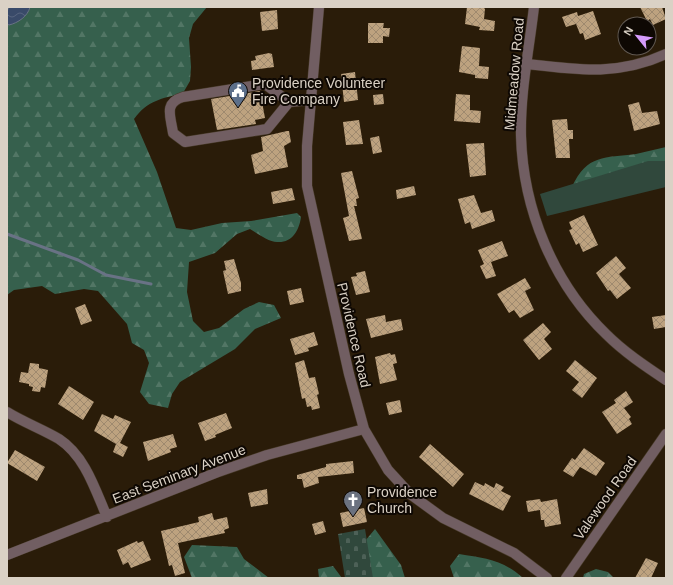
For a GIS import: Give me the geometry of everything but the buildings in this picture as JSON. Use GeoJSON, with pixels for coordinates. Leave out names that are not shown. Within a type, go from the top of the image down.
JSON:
{"type":"FeatureCollection","features":[{"type":"Feature","properties":{"kind":"street","name":"Providence Road"},"geometry":{"type":"LineString","coordinates":[[319,7],[306,173],[309,200],[348,374],[364,429],[388,470],[410,494],[443,518],[514,553],[547,578]]}},
{"type":"Feature","properties":{"kind":"street","name":"Midmeadow Road"},"geometry":{"type":"LineString","coordinates":[[534,7],[522,107],[521,136],[527,185],[539,231],[552,260],[569,289],[586,312],[605,334],[624,351],[666,380]]}},
{"type":"Feature","properties":{"kind":"street"},"geometry":{"type":"LineString","coordinates":[[527,64],[584,71],[607,70],[631,67],[666,54]]}},
{"type":"Feature","properties":{"kind":"street"},"geometry":{"type":"LineString","coordinates":[[289,102],[267,128],[185,142],[173,133],[170,110],[171,103],[176,99],[183,97],[265,84],[289,102],[311,100]]}},
{"type":"Feature","properties":{"kind":"street"},"geometry":{"type":"LineString","coordinates":[[7,412],[60,440],[73,450],[84,465],[107,517]]}},
{"type":"Feature","properties":{"kind":"street","name":"East Seminary Avenue"},"geometry":{"type":"LineString","coordinates":[[7,555],[267,455],[364,429]]}},
{"type":"Feature","properties":{"kind":"street","name":"Valewood Road"},"geometry":{"type":"LineString","coordinates":[[566,578],[666,434]]}},
{"type":"Feature","properties":{"kind":"green space"},"geometry":{"type":"Polygon","coordinates":[[[7,7],[207,7],[193,24],[189,38],[191,67],[190,81],[183,93],[150,104],[134,119],[157,172],[176,228],[191,230],[222,223],[251,221],[297,213],[301,217],[299,227],[294,235],[287,240],[282,242],[274,242],[250,229],[237,234],[215,253],[189,262],[187,292],[193,321],[204,332],[219,328],[244,309],[259,302],[274,305],[281,318],[255,329],[235,349],[180,382],[172,394],[168,408],[149,404],[140,392],[149,363],[144,350],[132,343],[127,324],[98,291],[84,289],[55,294],[42,286],[14,290],[7,295],[7,7]]]}},
{"type":"Feature","properties":{"kind":"green space"},"geometry":{"type":"Polygon","coordinates":[[[666,147],[666,183],[572,187],[584,168],[598,160],[606,157],[636,154],[666,147]]]}},
{"type":"Feature","properties":{"kind":"green space"},"geometry":{"type":"Polygon","coordinates":[[[648,161],[666,161],[666,187],[547,216],[540,194],[648,161]]]}},
{"type":"Feature","properties":{"kind":"green space"},"geometry":{"type":"Polygon","coordinates":[[[365,529],[373,578],[345,578],[338,534],[365,529]]]}},
{"type":"Feature","properties":{"kind":"green space"},"geometry":{"type":"Polygon","coordinates":[[[375,529],[401,565],[405,578],[369,578],[365,541],[375,529]]]}},
{"type":"Feature","properties":{"kind":"green space"},"geometry":{"type":"Polygon","coordinates":[[[192,545],[237,547],[244,559],[269,578],[192,578],[184,557],[192,545]]]}},
{"type":"Feature","properties":{"kind":"green space"},"geometry":{"type":"Polygon","coordinates":[[[459,554],[501,564],[516,572],[523,578],[454,578],[450,566],[459,554]]]}},
{"type":"Feature","properties":{"kind":"green space"},"geometry":{"type":"Polygon","coordinates":[[[333,566],[342,578],[319,578],[318,569],[333,566]]]}},
{"type":"Feature","properties":{"kind":"green space"},"geometry":{"type":"Polygon","coordinates":[[[596,569],[608,572],[614,578],[583,578],[584,574],[596,569]]]}},
{"type":"Feature","properties":{"kind":"water"},"geometry":{"type":"Polygon","coordinates":[[[9,7],[30,7],[22,19],[9,25],[7,24],[7,11],[9,7]]]}},
{"type":"Feature","properties":{"kind":"waterway"},"geometry":{"type":"LineString","coordinates":[[7,234],[78,260],[106,275],[151,284]]}},
{"type":"Feature","properties":{"kind":"place","name":"Providence Volunteer Fire Company"},"geometry":{"type":"Point","coordinates":[238,108]}},
{"type":"Feature","properties":{"kind":"place","name":"Providence Church"},"geometry":{"type":"Point","coordinates":[353,517]}}]}
